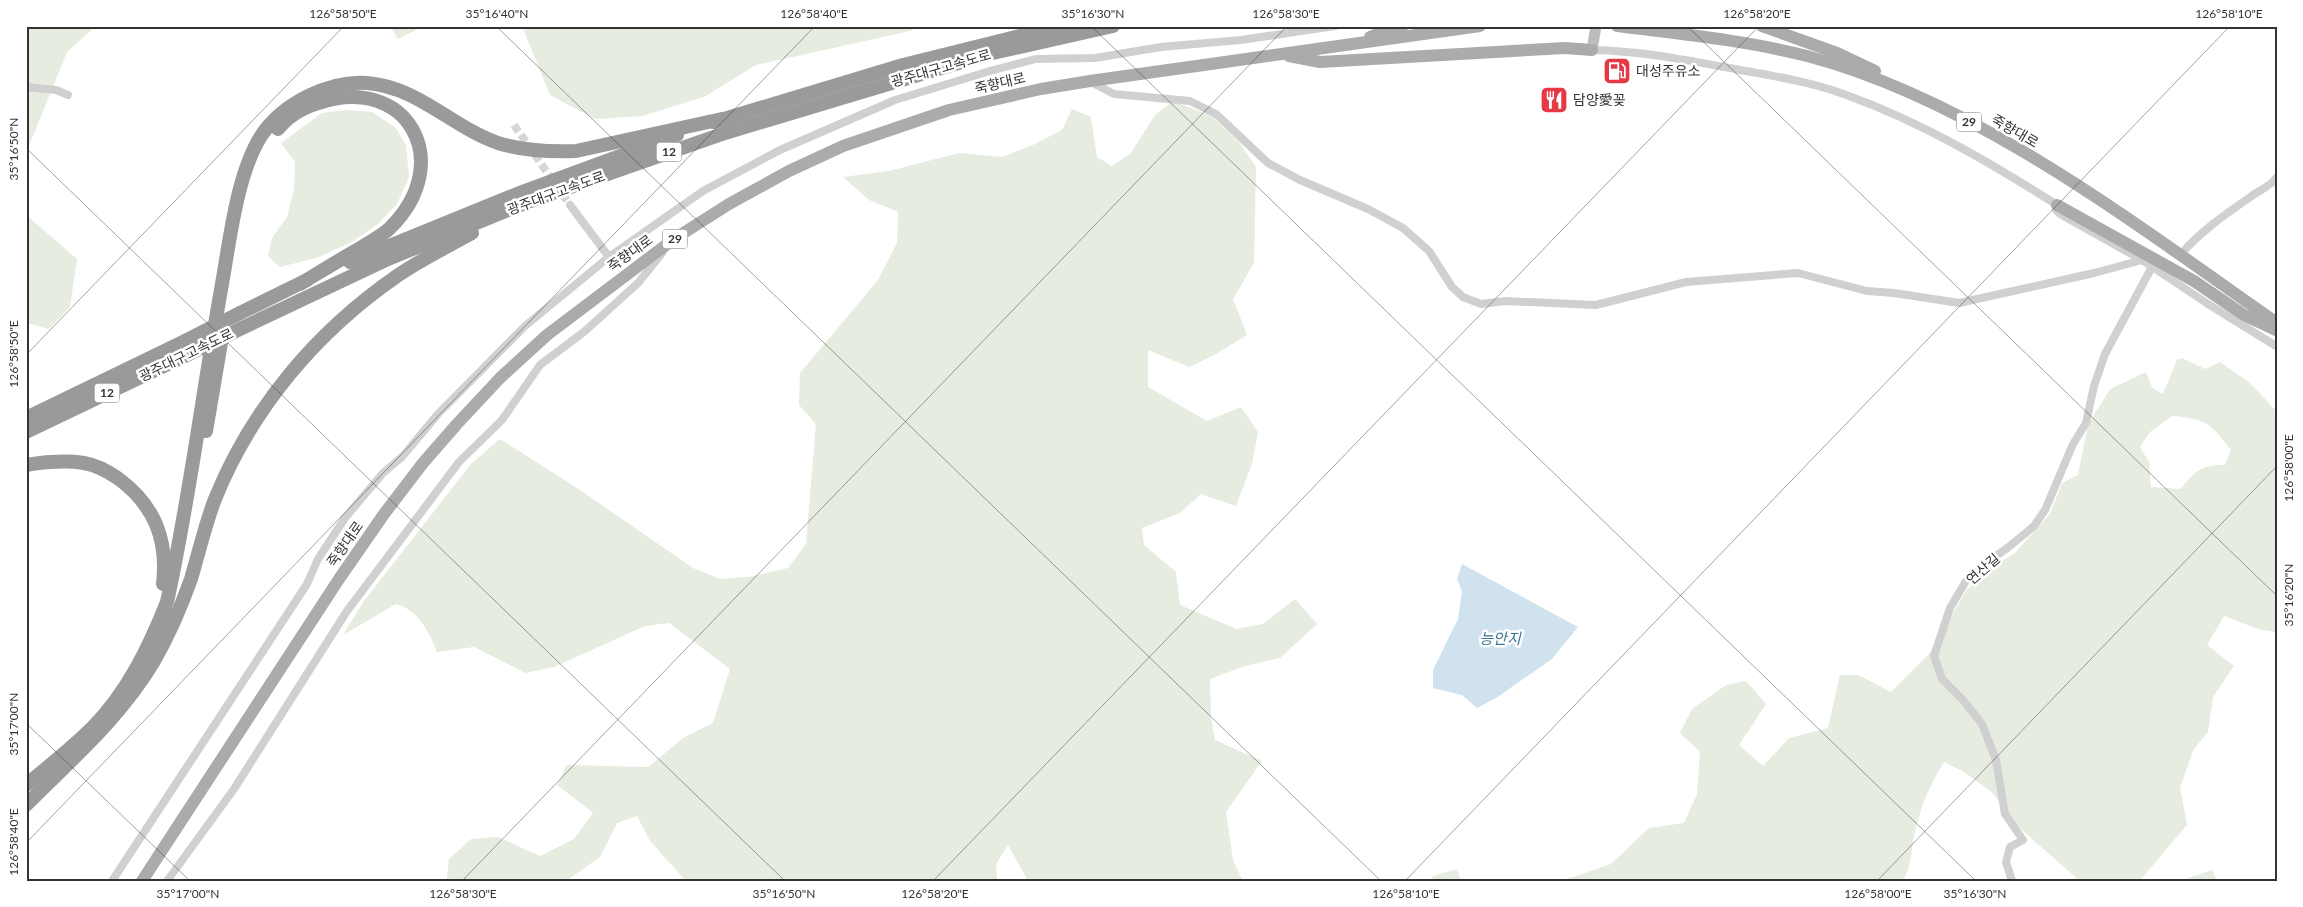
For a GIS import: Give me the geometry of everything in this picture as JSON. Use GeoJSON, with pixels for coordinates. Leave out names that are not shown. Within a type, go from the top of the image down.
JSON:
{"type":"FeatureCollection","features":[{"type":"Feature","properties":{"kind":"highway","name":"광주대구고속도로"},"geometry":{"type":"LineString","coordinates":[[26,432],[187,347],[240,313],[300,284],[522,192],[722,119],[903,65],[1060,26]]}},
{"type":"Feature","properties":{"kind":"highway","name":"광주대구고속도로"},"geometry":{"type":"LineString","coordinates":[[26,418],[187,347],[242,328],[388,259],[525,203],[725,133],[900,79],[988,54],[1113,26]]}},
{"type":"Feature","properties":{"kind":"highway"},"geometry":{"type":"LineString","coordinates":[[157,642],[175,565],[207,368],[241,190],[248,161],[257,144],[278,115],[294,102],[314,94],[340,86],[366,83],[392,87],[414,96],[472,130],[497,142],[522,149],[551,152],[576,151],[722,119]]}},
{"type":"Feature","properties":{"kind":"highway"},"geometry":{"type":"LineString","coordinates":[[157,642],[183,567],[240,228],[256,163],[267,143],[282,124],[304,108],[344,97],[367,97],[386,104],[405,119],[416,137],[422,157],[421,176],[414,198],[389,229],[300,284]]}},
{"type":"Feature","properties":{"kind":"highway"},"geometry":{"type":"LineString","coordinates":[[26,785],[94,726],[130,680],[177,614],[190,579],[203,533],[230,465],[253,424],[278,388],[328,331],[397,276],[525,203]]}},
{"type":"Feature","properties":{"kind":"highway"},"geometry":{"type":"LineString","coordinates":[[26,465],[58,461],[86,463],[112,474],[127,485],[151,512],[162,540],[165,568],[154,661],[120,711],[26,806]]}},
{"type":"Feature","properties":{"kind":"main road"},"geometry":{"type":"LineString","coordinates":[[1354,44],[1387,30],[1403,26]]}},
{"type":"Feature","properties":{"kind":"main road","name":"죽향대로"},"geometry":{"type":"LineString","coordinates":[[142,881],[339,579],[423,463],[500,378],[547,334],[674,239],[729,204],[789,171],[843,146],[949,110],[1041,89],[1090,81],[1480,26]]}},
{"type":"Feature","properties":{"kind":"main road","name":"죽향대로"},"geometry":{"type":"LineString","coordinates":[[1616,26],[1726,39],[1806,56],[1866,75],[1903,91],[1940,108],[2028,155],[2180,255],[2277,323]]}},
{"type":"Feature","properties":{"kind":"main road"},"geometry":{"type":"LineString","coordinates":[[1762,26],[1872,69],[1903,91]]}},
{"type":"Feature","properties":{"kind":"main road"},"geometry":{"type":"LineString","coordinates":[[1279,54],[1320,62],[1564,48],[1592,50]]}},
{"type":"Feature","properties":{"kind":"main road"},"geometry":{"type":"LineString","coordinates":[[2057,205],[2154,263],[2244,314],[2277,330]]}},
{"type":"Feature","properties":{"kind":"street"},"geometry":{"type":"LineString","coordinates":[[112,881],[307,584],[318,559],[345,518],[383,473],[402,457],[438,414],[525,326],[609,257],[703,191],[780,150],[895,100],[990,71],[1036,60],[1096,58],[1161,47],[1241,40],[1334,26]]}},
{"type":"Feature","properties":{"kind":"street"},"geometry":{"type":"LineString","coordinates":[[1596,26],[1592,50],[1633,51],[1782,77],[1847,95],[1902,117],[1978,156],[2057,205],[2056,210],[2060,214],[2142,260],[2154,263],[2276,348]]}},
{"type":"Feature","properties":{"kind":"street"},"geometry":{"type":"LineString","coordinates":[[1090,81],[1114,94],[1190,101],[1216,114],[1268,163],[1300,180],[1368,209],[1403,228],[1429,250],[1452,287],[1463,297],[1481,304],[1506,301],[1596,304],[1686,282],[1798,273],[1866,291],[1894,293],[1960,303],[2094,273],[2142,260]]}},
{"type":"Feature","properties":{"kind":"street"},"geometry":{"type":"LineString","coordinates":[[26,87],[56,90],[68,95]]}},
{"type":"Feature","properties":{"kind":"street"},"geometry":{"type":"LineString","coordinates":[[2180,255],[2202,231],[2252,196],[2267,188],[2277,177]]}},
{"type":"Feature","properties":{"kind":"street"},"geometry":{"type":"LineString","coordinates":[[570,205],[609,257]]}},
{"type":"Feature","properties":{"kind":"street"},"geometry":{"type":"LineString","coordinates":[[167,881],[234,789],[347,611],[459,462],[502,420],[540,365],[585,331],[638,283],[674,239]]}},
{"type":"Feature","properties":{"kind":"street","name":"연산길"},"geometry":{"type":"LineString","coordinates":[[2012,881],[2006,862],[2010,847],[2023,840],[2004,814],[1996,760],[1982,724],[1963,700],[1942,679],[1934,656],[1950,608],[1966,581],[1983,565],[2034,526],[2045,510],[2073,444],[2086,423],[2094,386],[2105,354],[2154,263]]}},
{"type":"Feature","properties":{"kind":"shaded area"},"geometry":{"type":"Polygon","coordinates":[[[26,26],[96,26],[67,52],[26,153],[26,26]]]}},
{"type":"Feature","properties":{"kind":"shaded area"},"geometry":{"type":"Polygon","coordinates":[[[390,26],[424,26],[398,39],[390,26]]]}},
{"type":"Feature","properties":{"kind":"shaded area"},"geometry":{"type":"Polygon","coordinates":[[[527,26],[920,26],[910,31],[756,65],[704,97],[642,116],[595,119],[550,95],[524,31],[527,26]]]}},
{"type":"Feature","properties":{"kind":"shaded area"},"geometry":{"type":"Polygon","coordinates":[[[1173,101],[1211,116],[1239,142],[1256,167],[1254,263],[1233,299],[1247,335],[1216,354],[1189,367],[1148,350],[1148,387],[1207,421],[1241,407],[1258,432],[1252,464],[1236,506],[1201,494],[1180,513],[1142,528],[1144,545],[1176,572],[1180,605],[1236,629],[1263,624],[1295,599],[1317,624],[1280,658],[1245,666],[1210,679],[1211,717],[1215,740],[1262,761],[1226,812],[1233,860],[1243,881],[1028,881],[1008,845],[996,864],[997,881],[686,881],[650,841],[637,816],[617,823],[600,857],[566,881],[453,881],[447,879],[449,859],[471,839],[498,837],[540,856],[574,839],[593,813],[557,785],[567,765],[648,767],[683,738],[713,723],[730,669],[669,623],[645,626],[554,667],[525,673],[474,647],[437,652],[430,636],[417,616],[396,604],[343,635],[364,601],[471,464],[500,439],[580,490],[693,568],[720,579],[748,577],[788,568],[806,544],[816,424],[799,405],[800,373],[878,280],[897,243],[898,212],[869,200],[843,177],[889,171],[959,153],[1002,157],[1035,144],[1062,130],[1072,109],[1091,117],[1097,157],[1112,166],[1131,153],[1155,115],[1173,101]]]}},
{"type":"Feature","properties":{"kind":"shaded area"},"geometry":{"type":"Polygon","coordinates":[[[346,110],[372,112],[396,128],[406,145],[409,177],[397,204],[378,224],[350,243],[316,258],[280,267],[268,256],[272,238],[287,217],[294,189],[295,162],[281,143],[322,113],[346,110]]]}},
{"type":"Feature","properties":{"kind":"shaded area"},"geometry":{"type":"Polygon","coordinates":[[[26,215],[77,259],[70,307],[49,329],[26,323],[26,215]]]}},
{"type":"Feature","properties":{"kind":"shaded area"},"geometry":{"type":"Polygon","coordinates":[[[2182,358],[2205,369],[2220,362],[2250,383],[2277,412],[2277,632],[2261,630],[2224,616],[2207,645],[2234,666],[2213,697],[2208,732],[2194,749],[2180,787],[2187,825],[2141,879],[2143,881],[2080,881],[2015,824],[1993,793],[1964,772],[1944,762],[1930,787],[1923,805],[1917,823],[1908,870],[1902,881],[1561,881],[1611,864],[1649,828],[1684,823],[1697,794],[1700,752],[1680,733],[1692,709],[1726,685],[1746,681],[1766,704],[1739,745],[1763,766],[1789,738],[1828,728],[1840,675],[1858,675],[1891,692],[1929,654],[1966,591],[1988,569],[2014,554],[2050,514],[2062,483],[2078,475],[2088,425],[2110,389],[2146,372],[2152,388],[2163,394],[2177,360],[2182,358]],[[2172,416],[2150,432],[2140,447],[2149,462],[2151,487],[2181,489],[2200,470],[2210,466],[2225,465],[2231,450],[2207,424],[2193,419],[2172,416]]]}},
{"type":"Feature","properties":{"kind":"shaded area"},"geometry":{"type":"Polygon","coordinates":[[[1457,869],[1461,881],[1431,881],[1433,876],[1457,869]]]}},
{"type":"Feature","properties":{"kind":"shaded area"},"geometry":{"type":"Polygon","coordinates":[[[2212,870],[2217,881],[2180,881],[2212,870]]]}},
{"type":"Feature","properties":{"kind":"water","name":"능안지"},"geometry":{"type":"Polygon","coordinates":[[[1462,564],[1578,627],[1552,659],[1496,698],[1477,708],[1462,695],[1433,688],[1433,670],[1458,619],[1462,591],[1457,579],[1462,564]]]}},
{"type":"Feature","properties":{"kind":"tunnel"},"geometry":{"type":"LineString","coordinates":[[514,125],[570,205]]}},
{"type":"Feature","properties":{"kind":"place","name":"대성주유소"},"geometry":{"type":"Point","coordinates":[1617,71]}},
{"type":"Feature","properties":{"kind":"place","name":"담양愛꽂"},"geometry":{"type":"Point","coordinates":[1554,100]}}]}
